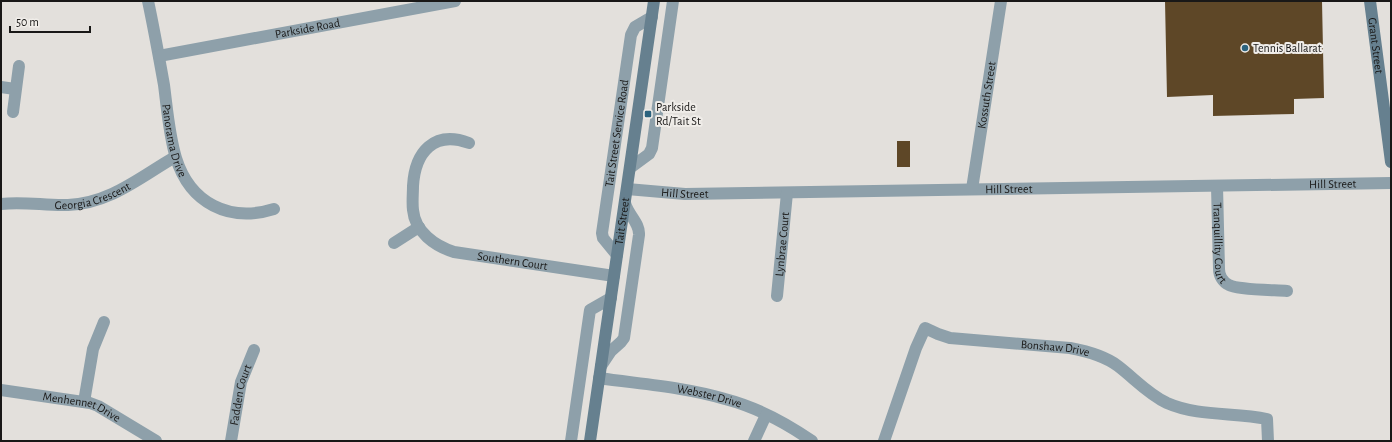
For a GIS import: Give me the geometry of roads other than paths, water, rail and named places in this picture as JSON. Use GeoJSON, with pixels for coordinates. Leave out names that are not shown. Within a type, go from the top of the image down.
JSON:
{"type":"FeatureCollection","features":[{"type":"Feature","properties":{"kind":"street","name":"Panorama Drive"},"geometry":{"type":"LineString","coordinates":[[148,1],[176,157],[181,172],[203,199],[214,207],[228,212],[243,214],[259,213],[274,209]]}},
{"type":"Feature","properties":{"kind":"street","name":"Parkside Road"},"geometry":{"type":"LineString","coordinates":[[159,56],[455,1]]}},
{"type":"Feature","properties":{"kind":"street","name":"Tait Street"},"geometry":{"type":"LineString","coordinates":[[590,441],[654,1]]}},
{"type":"Feature","properties":{"kind":"street","name":"Tait Street Service Road"},"geometry":{"type":"LineString","coordinates":[[630,168],[649,154],[652,148],[673,1]]}},
{"type":"Feature","properties":{"kind":"street","name":"Kossuth Street"},"geometry":{"type":"LineString","coordinates":[[972,189],[1001,1]]}},
{"type":"Feature","properties":{"kind":"street","name":"Grant Street"},"geometry":{"type":"LineString","coordinates":[[1370,1],[1389,126],[1391,162]]}},
{"type":"Feature","properties":{"kind":"street","name":"Tait Street Service Road"},"geometry":{"type":"LineString","coordinates":[[617,255],[603,238],[602,233],[630,35],[635,27],[652,17]]}},
{"type":"Feature","properties":{"kind":"street"},"geometry":{"type":"LineString","coordinates":[[13,112],[19,66]]}},
{"type":"Feature","properties":{"kind":"street"},"geometry":{"type":"LineString","coordinates":[[1,87],[16,89]]}},
{"type":"Feature","properties":{"kind":"street","name":"Southern Court"},"geometry":{"type":"LineString","coordinates":[[469,142],[455,139],[441,140],[428,147],[420,156],[414,174],[412,202],[413,214],[419,227],[427,236],[436,244],[454,252],[614,276]]}},
{"type":"Feature","properties":{"kind":"street","name":"Georgia Crescent"},"geometry":{"type":"LineString","coordinates":[[1,204],[23,202],[67,205],[97,200],[124,189],[176,157]]}},
{"type":"Feature","properties":{"kind":"street","name":"Hill Street"},"geometry":{"type":"LineString","coordinates":[[626,189],[684,194],[1391,183]]}},
{"type":"Feature","properties":{"kind":"street","name":"Tranquillity Court"},"geometry":{"type":"LineString","coordinates":[[1217,186],[1219,269],[1222,278],[1226,283],[1235,287],[1286,291]]}},
{"type":"Feature","properties":{"kind":"street","name":"Lynbrae Court"},"geometry":{"type":"LineString","coordinates":[[777,296],[787,193]]}},
{"type":"Feature","properties":{"kind":"street"},"geometry":{"type":"LineString","coordinates":[[600,372],[611,350],[623,339],[632,282],[639,230],[627,211],[625,203]]}},
{"type":"Feature","properties":{"kind":"street"},"geometry":{"type":"LineString","coordinates":[[394,242],[419,227]]}},
{"type":"Feature","properties":{"kind":"street"},"geometry":{"type":"LineString","coordinates":[[571,441],[590,310],[611,298]]}},
{"type":"Feature","properties":{"kind":"street"},"geometry":{"type":"LineString","coordinates":[[84,402],[93,349],[104,322]]}},
{"type":"Feature","properties":{"kind":"street","name":"Bonshaw Drive"},"geometry":{"type":"LineString","coordinates":[[884,441],[916,348],[925,328],[950,338],[1070,348],[1093,354],[1109,360],[1117,365],[1148,392],[1173,405],[1193,411],[1252,416],[1267,419],[1268,441]]}},
{"type":"Feature","properties":{"kind":"street","name":"Fadden Court"},"geometry":{"type":"LineString","coordinates":[[232,441],[241,382],[254,350]]}},
{"type":"Feature","properties":{"kind":"street","name":"Webster Drive"},"geometry":{"type":"LineString","coordinates":[[600,372],[731,400],[785,424],[812,441]]}},
{"type":"Feature","properties":{"kind":"street","name":"Menhennet Drive"},"geometry":{"type":"LineString","coordinates":[[1,390],[84,402],[98,406],[156,441]]}},
{"type":"Feature","properties":{"kind":"street"},"geometry":{"type":"LineString","coordinates":[[754,441],[766,415]]}},
{"type":"Feature","properties":{"kind":"place","name":"Tennis Ballarat"},"geometry":{"type":"Point","coordinates":[1245,48]}},
{"type":"Feature","properties":{"kind":"place","name":"Parkside Rd/Tait St"},"geometry":{"type":"Point","coordinates":[648,114]}}]}
